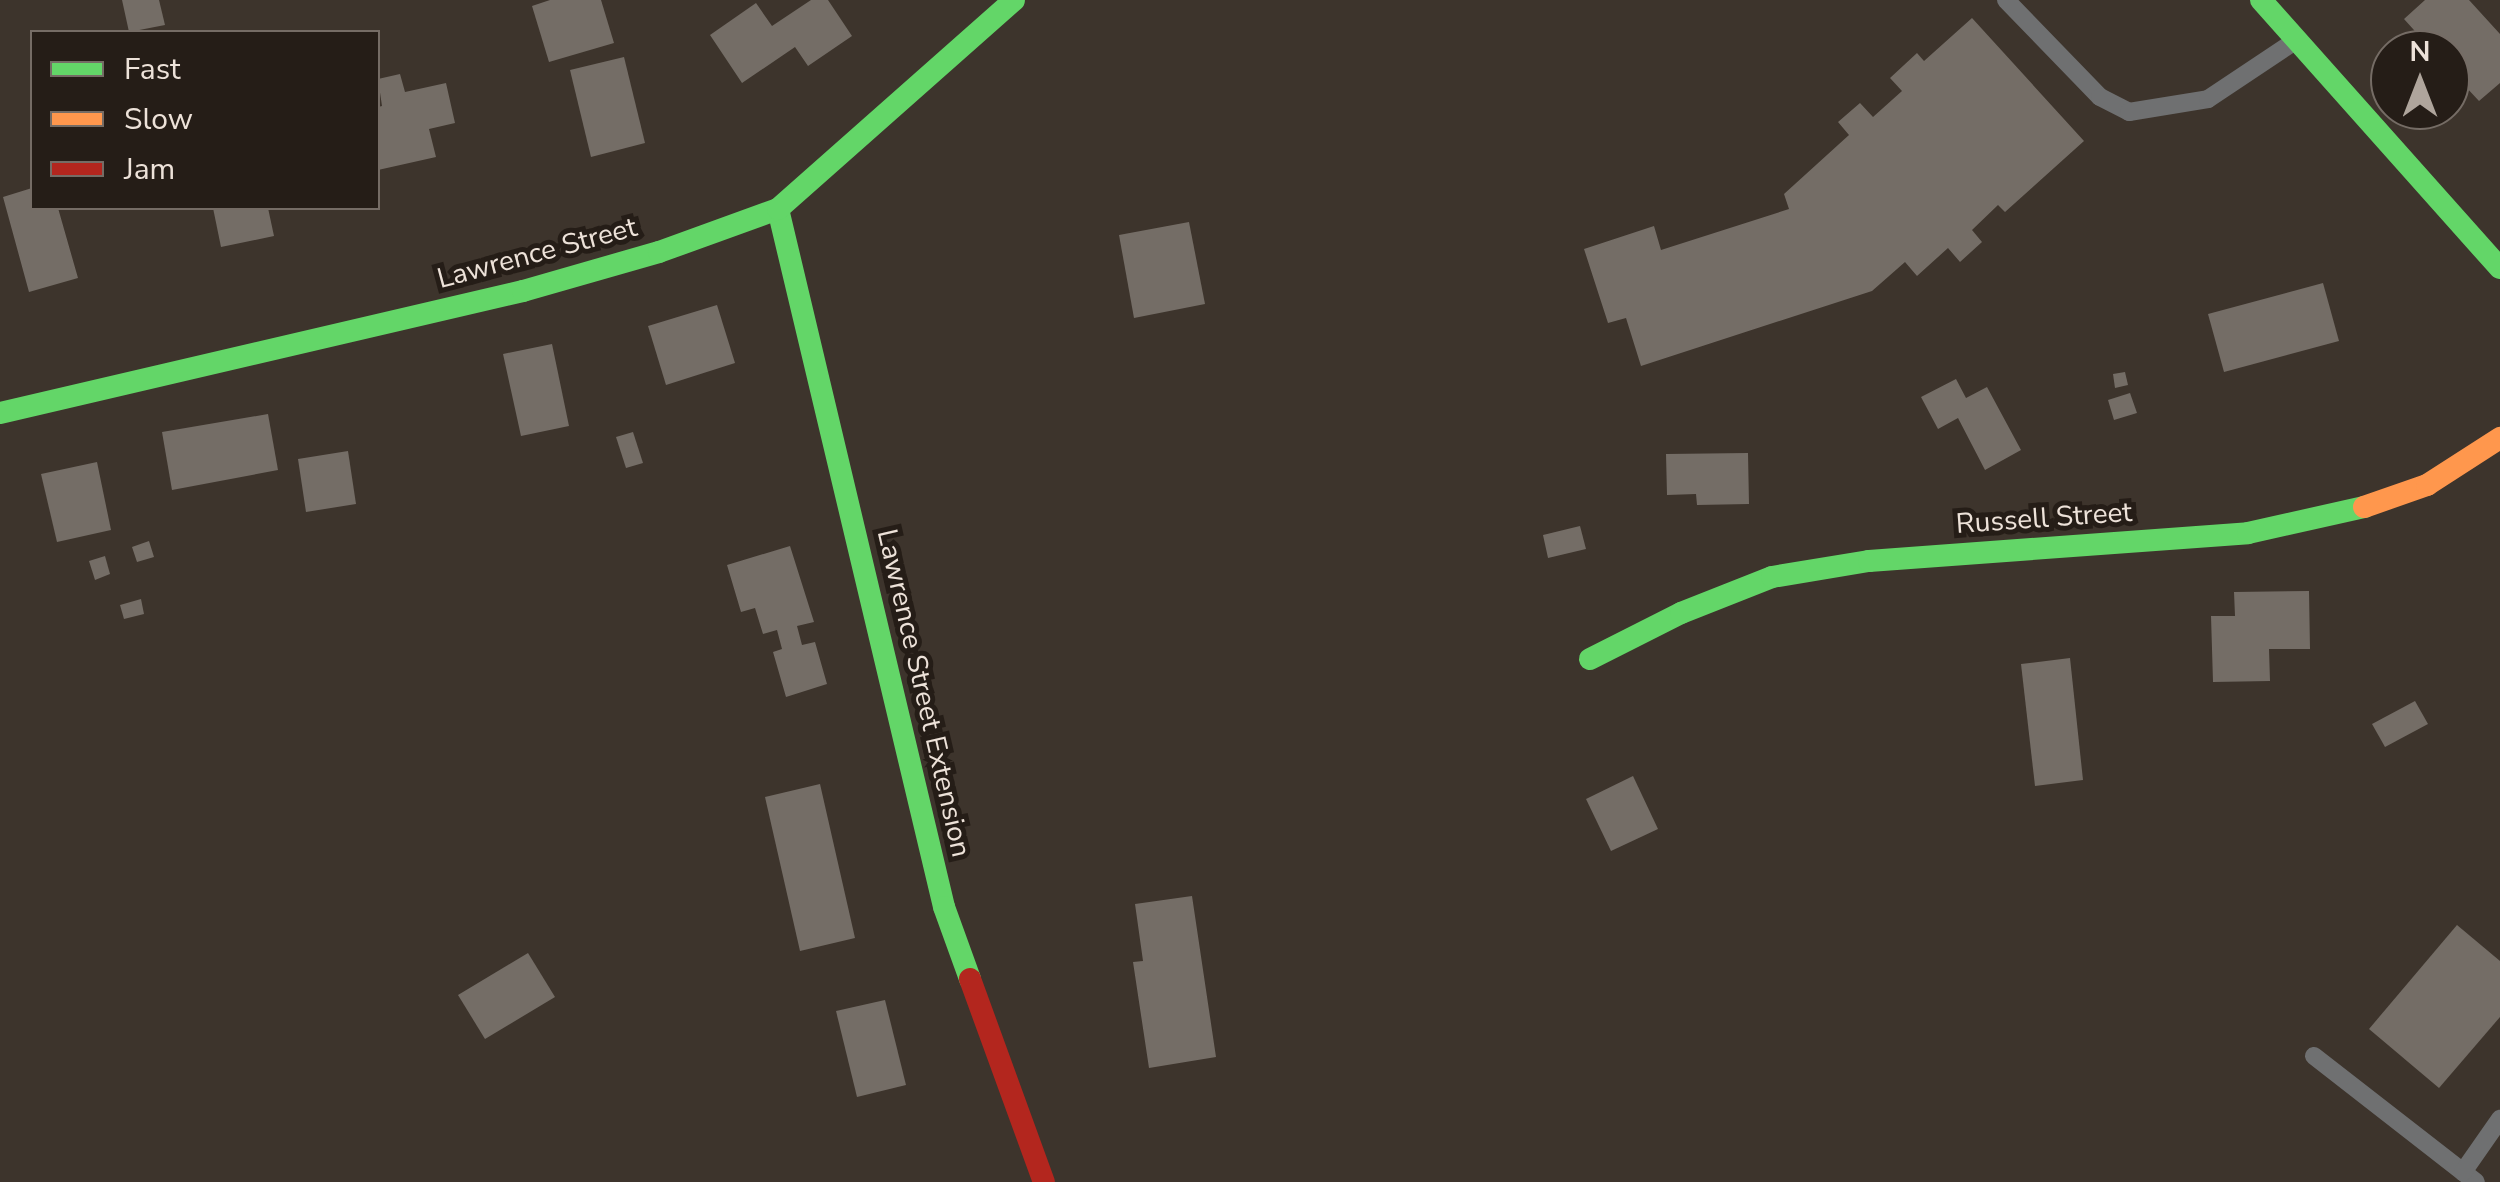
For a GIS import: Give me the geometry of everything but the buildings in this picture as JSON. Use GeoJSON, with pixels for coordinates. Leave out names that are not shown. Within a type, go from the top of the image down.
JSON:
{"type":"FeatureCollection","features":[{"type":"Feature","properties":{"kind":"street","name":"Lawrence Street"},"geometry":{"type":"LineString","coordinates":[[0,413],[523,291],[659,252],[778,209],[1014,0]]}},
{"type":"Feature","properties":{"kind":"street"},"geometry":{"type":"LineString","coordinates":[[2261,0],[2495,253]]}},
{"type":"Feature","properties":{"kind":"street","name":"Lawrence Street Extension"},"geometry":{"type":"LineString","coordinates":[[778,209],[944,907],[1044,1182]]}},
{"type":"Feature","properties":{"kind":"street","name":"Russell Street"},"geometry":{"type":"LineString","coordinates":[[1590,659],[1681,613],[1772,577],[1869,561],[2248,533],[2339,516],[2427,485],[2500,438]]}},
{"type":"Feature","properties":{"kind":"lane"},"geometry":{"type":"LineString","coordinates":[[2006,0],[2100,98],[2129,112],[2208,100],[2297,40]]}},
{"type":"Feature","properties":{"kind":"lane"},"geometry":{"type":"LineString","coordinates":[[2314,1056],[2469,1177],[2500,1119]]}},
{"type":"Feature","properties":{"kind":"traffic: fast"},"geometry":{"type":"LineString","coordinates":[[0,413],[523,291],[659,252],[778,209],[1014,0]]}},
{"type":"Feature","properties":{"kind":"traffic: fast"},"geometry":{"type":"LineString","coordinates":[[2261,0],[2500,268]]}},
{"type":"Feature","properties":{"kind":"traffic: fast"},"geometry":{"type":"LineString","coordinates":[[778,209],[944,907],[970,979]]}},
{"type":"Feature","properties":{"kind":"traffic: fast"},"geometry":{"type":"LineString","coordinates":[[1590,659],[1681,613],[1772,577],[1869,561],[2248,533],[2364,507]]}},
{"type":"Feature","properties":{"kind":"traffic: slow"},"geometry":{"type":"LineString","coordinates":[[2364,507],[2427,485],[2500,438]]}},
{"type":"Feature","properties":{"kind":"traffic: jam"},"geometry":{"type":"LineString","coordinates":[[970,979],[1044,1182]]}}]}
